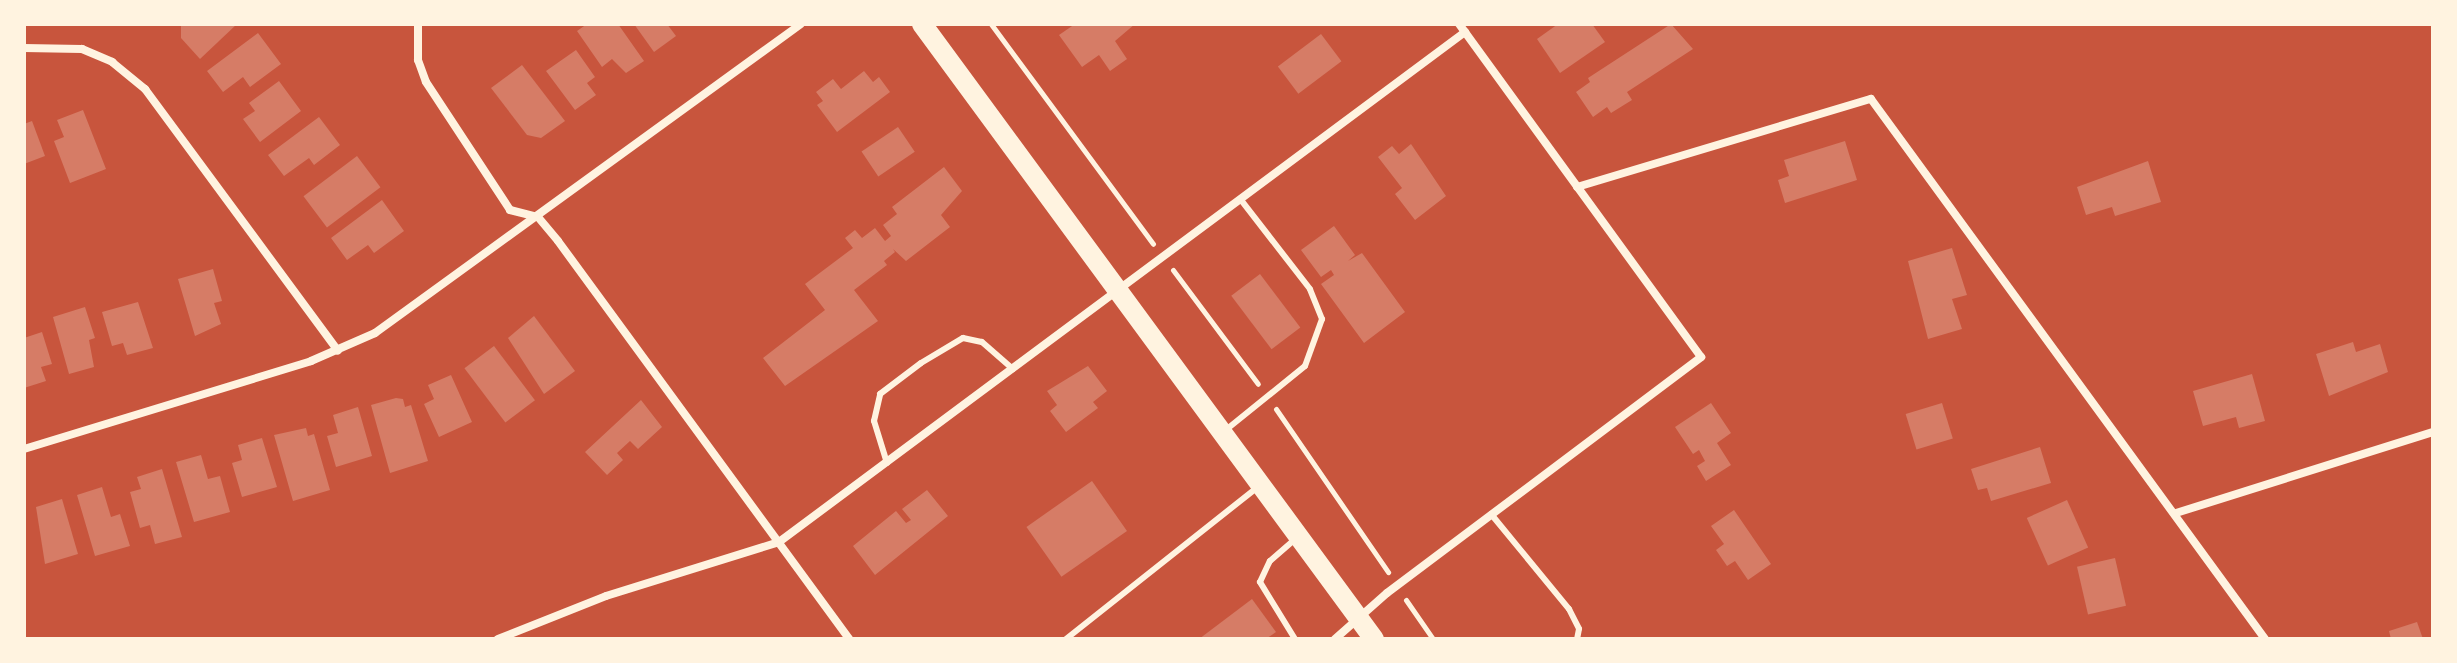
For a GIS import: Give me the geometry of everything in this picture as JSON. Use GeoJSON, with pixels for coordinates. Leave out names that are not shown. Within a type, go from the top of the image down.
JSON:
{"type":"FeatureCollection","features":[{"type":"Feature","properties":{"kind":"main road"},"geometry":{"type":"LineString","coordinates":[[922,24],[1374,639]]}},
{"type":"Feature","properties":{"kind":"street"},"geometry":{"type":"LineString","coordinates":[[418,24],[418,60],[426,82],[510,210],[538,217],[849,639]]}},
{"type":"Feature","properties":{"kind":"street"},"geometry":{"type":"LineString","coordinates":[[24,449],[338,351],[403,316],[801,24]]}},
{"type":"Feature","properties":{"kind":"street"},"geometry":{"type":"LineString","coordinates":[[1335,639],[1396,586],[1701,357],[1459,24]]}},
{"type":"Feature","properties":{"kind":"street"},"geometry":{"type":"LineString","coordinates":[[498,639],[606,596],[779,542],[1465,32]]}},
{"type":"Feature","properties":{"kind":"street"},"geometry":{"type":"LineString","coordinates":[[24,48],[82,49],[112,62],[145,89],[338,351]]}},
{"type":"Feature","properties":{"kind":"street"},"geometry":{"type":"LineString","coordinates":[[1577,187],[1871,99],[2265,639]]}},
{"type":"Feature","properties":{"kind":"street"},"geometry":{"type":"LineString","coordinates":[[2176,513],[2433,432]]}},
{"type":"Feature","properties":{"kind":"lane"},"geometry":{"type":"LineString","coordinates":[[1223,433],[1305,366],[1322,319],[1310,289],[1241,200]]}},
{"type":"Feature","properties":{"kind":"lane"},"geometry":{"type":"LineString","coordinates":[[887,463],[874,421],[880,394],[921,363],[963,338],[982,342],[1013,369]]}},
{"type":"Feature","properties":{"kind":"lane"},"geometry":{"type":"LineString","coordinates":[[1066,639],[1261,485]]}},
{"type":"Feature","properties":{"kind":"lane"},"geometry":{"type":"LineString","coordinates":[[1491,514],[1569,609],[1579,629],[1577,639]]}},
{"type":"Feature","properties":{"kind":"lane"},"geometry":{"type":"LineString","coordinates":[[1295,639],[1260,582],[1270,561],[1298,536]]}},
{"type":"Feature","properties":{"kind":"path"},"geometry":{"type":"LineString","coordinates":[[991,24],[1362,528],[1396,586],[1433,639]]}},
{"type":"Feature","properties":{"kind":"building"},"geometry":{"type":"Polygon","coordinates":[[[181,24],[237,24],[200,59],[181,38],[181,24]]]}},
{"type":"Feature","properties":{"kind":"building"},"geometry":{"type":"Polygon","coordinates":[[[587,24],[618,24],[644,61],[626,73],[612,59],[602,67],[577,31],[587,24]]]}},
{"type":"Feature","properties":{"kind":"building"},"geometry":{"type":"Polygon","coordinates":[[[634,24],[667,24],[676,36],[654,52],[634,24]]]}},
{"type":"Feature","properties":{"kind":"building"},"geometry":{"type":"Polygon","coordinates":[[[1075,24],[1135,24],[1115,41],[1127,59],[1110,71],[1099,55],[1082,67],[1059,35],[1075,24]]]}},
{"type":"Feature","properties":{"kind":"building"},"geometry":{"type":"Polygon","coordinates":[[[1558,24],[1592,24],[1605,42],[1560,73],[1537,39],[1558,24]]]}},
{"type":"Feature","properties":{"kind":"building"},"geometry":{"type":"Polygon","coordinates":[[[1671,24],[1693,49],[1627,92],[1632,100],[1611,113],[1607,107],[1593,117],[1576,92],[1590,82],[1588,78],[1671,24]]]}},
{"type":"Feature","properties":{"kind":"building"},"geometry":{"type":"Polygon","coordinates":[[[258,33],[281,64],[250,87],[243,77],[223,92],[207,71],[258,33]]]}},
{"type":"Feature","properties":{"kind":"building"},"geometry":{"type":"Polygon","coordinates":[[[1321,34],[1341,61],[1298,94],[1278,66],[1321,34]]]}},
{"type":"Feature","properties":{"kind":"building"},"geometry":{"type":"Polygon","coordinates":[[[576,50],[595,77],[587,83],[596,95],[575,110],[546,71],[576,50]]]}},
{"type":"Feature","properties":{"kind":"building"},"geometry":{"type":"Polygon","coordinates":[[[522,65],[565,121],[541,138],[527,135],[491,88],[522,65]]]}},
{"type":"Feature","properties":{"kind":"building"},"geometry":{"type":"Polygon","coordinates":[[[864,71],[873,82],[879,77],[890,92],[837,132],[817,105],[823,101],[816,92],[833,79],[841,89],[864,71]]]}},
{"type":"Feature","properties":{"kind":"building"},"geometry":{"type":"Polygon","coordinates":[[[279,81],[301,111],[260,142],[243,119],[255,111],[249,103],[279,81]]]}},
{"type":"Feature","properties":{"kind":"building"},"geometry":{"type":"Polygon","coordinates":[[[83,110],[106,169],[70,183],[54,141],[64,137],[57,120],[83,110]]]}},
{"type":"Feature","properties":{"kind":"building"},"geometry":{"type":"Polygon","coordinates":[[[319,117],[340,145],[314,165],[309,158],[284,176],[268,155],[319,117]]]}},
{"type":"Feature","properties":{"kind":"building"},"geometry":{"type":"Polygon","coordinates":[[[32,121],[45,156],[24,164],[24,124],[32,121]]]}},
{"type":"Feature","properties":{"kind":"building"},"geometry":{"type":"Polygon","coordinates":[[[898,127],[915,152],[878,176],[862,152],[898,127]]]}},
{"type":"Feature","properties":{"kind":"building"},"geometry":{"type":"Polygon","coordinates":[[[1845,141],[1857,180],[1785,203],[1778,180],[1789,176],[1784,160],[1845,141]]]}},
{"type":"Feature","properties":{"kind":"building"},"geometry":{"type":"Polygon","coordinates":[[[1411,144],[1446,196],[1415,220],[1395,194],[1402,188],[1378,157],[1392,146],[1399,154],[1411,144]]]}},
{"type":"Feature","properties":{"kind":"building"},"geometry":{"type":"Polygon","coordinates":[[[357,156],[380,187],[327,227],[303,196],[357,156]]]}},
{"type":"Feature","properties":{"kind":"building"},"geometry":{"type":"Polygon","coordinates":[[[2148,161],[2161,202],[2115,216],[2112,207],[2086,215],[2077,187],[2148,161]]]}},
{"type":"Feature","properties":{"kind":"building"},"geometry":{"type":"Polygon","coordinates":[[[944,167],[962,191],[941,215],[950,227],[906,261],[893,249],[895,252],[884,261],[887,265],[854,290],[878,321],[785,386],[763,358],[825,310],[805,284],[853,248],[845,238],[855,230],[862,238],[875,228],[885,241],[891,236],[883,225],[897,214],[892,207],[944,167]]]}},
{"type":"Feature","properties":{"kind":"building"},"geometry":{"type":"Polygon","coordinates":[[[382,200],[404,231],[374,253],[368,245],[347,260],[331,238],[382,200]]]}},
{"type":"Feature","properties":{"kind":"building"},"geometry":{"type":"Polygon","coordinates":[[[1334,226],[1355,255],[1348,261],[1362,253],[1405,312],[1364,343],[1321,284],[1334,275],[1331,270],[1321,277],[1301,250],[1334,226]]]}},
{"type":"Feature","properties":{"kind":"building"},"geometry":{"type":"Polygon","coordinates":[[[1952,248],[1967,295],[1952,299],[1962,329],[1928,339],[1908,261],[1952,248]]]}},
{"type":"Feature","properties":{"kind":"building"},"geometry":{"type":"Polygon","coordinates":[[[213,269],[222,301],[214,303],[221,324],[195,336],[178,279],[213,269]]]}},
{"type":"Feature","properties":{"kind":"building"},"geometry":{"type":"Polygon","coordinates":[[[1260,274],[1300,328],[1272,349],[1231,296],[1260,274]]]}},
{"type":"Feature","properties":{"kind":"building"},"geometry":{"type":"Polygon","coordinates":[[[138,302],[153,348],[127,355],[123,343],[112,346],[102,312],[138,302]]]}},
{"type":"Feature","properties":{"kind":"building"},"geometry":{"type":"Polygon","coordinates":[[[85,307],[95,338],[89,340],[94,367],[69,374],[53,317],[85,307]]]}},
{"type":"Feature","properties":{"kind":"building"},"geometry":{"type":"Polygon","coordinates":[[[534,316],[575,371],[544,394],[508,338],[534,316]]]}},
{"type":"Feature","properties":{"kind":"building"},"geometry":{"type":"Polygon","coordinates":[[[42,332],[52,364],[41,367],[46,381],[24,388],[24,338],[42,332]]]}},
{"type":"Feature","properties":{"kind":"building"},"geometry":{"type":"Polygon","coordinates":[[[2353,342],[2356,352],[2380,344],[2388,372],[2329,396],[2316,354],[2353,342]]]}},
{"type":"Feature","properties":{"kind":"building"},"geometry":{"type":"Polygon","coordinates":[[[494,346],[535,400],[505,423],[464,368],[494,346]]]}},
{"type":"Feature","properties":{"kind":"building"},"geometry":{"type":"Polygon","coordinates":[[[1088,366],[1107,391],[1093,402],[1098,408],[1066,432],[1050,411],[1057,405],[1047,391],[1088,366]]]}},
{"type":"Feature","properties":{"kind":"building"},"geometry":{"type":"Polygon","coordinates":[[[2252,374],[2265,421],[2239,428],[2236,417],[2203,426],[2193,391],[2252,374]]]}},
{"type":"Feature","properties":{"kind":"building"},"geometry":{"type":"Polygon","coordinates":[[[451,375],[472,422],[439,437],[424,404],[434,399],[428,385],[451,375]]]}},
{"type":"Feature","properties":{"kind":"building"},"geometry":{"type":"Polygon","coordinates":[[[403,399],[405,407],[411,405],[428,461],[390,473],[371,405],[403,399]]]}},
{"type":"Feature","properties":{"kind":"building"},"geometry":{"type":"Polygon","coordinates":[[[641,400],[662,427],[638,449],[630,441],[617,453],[623,460],[607,475],[585,452],[641,400]]]}},
{"type":"Feature","properties":{"kind":"building"},"geometry":{"type":"Polygon","coordinates":[[[1711,403],[1731,433],[1717,443],[1731,465],[1706,481],[1697,466],[1705,461],[1699,450],[1693,454],[1675,427],[1711,403]]]}},
{"type":"Feature","properties":{"kind":"building"},"geometry":{"type":"Polygon","coordinates":[[[1942,403],[1953,438],[1916,449],[1906,414],[1942,403]]]}},
{"type":"Feature","properties":{"kind":"building"},"geometry":{"type":"Polygon","coordinates":[[[358,407],[372,456],[336,467],[327,436],[338,433],[333,415],[358,407]]]}},
{"type":"Feature","properties":{"kind":"building"},"geometry":{"type":"Polygon","coordinates":[[[306,428],[308,436],[314,434],[330,490],[293,501],[274,435],[306,428]]]}},
{"type":"Feature","properties":{"kind":"building"},"geometry":{"type":"Polygon","coordinates":[[[262,438],[277,487],[242,497],[232,463],[242,460],[238,445],[262,438]]]}},
{"type":"Feature","properties":{"kind":"building"},"geometry":{"type":"Polygon","coordinates":[[[2040,447],[2051,483],[1991,501],[1987,488],[1978,490],[1971,469],[2040,447]]]}},
{"type":"Feature","properties":{"kind":"building"},"geometry":{"type":"Polygon","coordinates":[[[201,455],[208,479],[220,476],[230,512],[194,522],[176,462],[201,455]]]}},
{"type":"Feature","properties":{"kind":"building"},"geometry":{"type":"Polygon","coordinates":[[[162,469],[182,537],[155,544],[150,525],[140,528],[130,492],[141,489],[137,477],[162,469]]]}},
{"type":"Feature","properties":{"kind":"building"},"geometry":{"type":"Polygon","coordinates":[[[1092,481],[1127,531],[1061,577],[1026,527],[1092,481]]]}},
{"type":"Feature","properties":{"kind":"building"},"geometry":{"type":"Polygon","coordinates":[[[102,487],[111,517],[120,514],[130,546],[95,556],[77,495],[102,487]]]}},
{"type":"Feature","properties":{"kind":"building"},"geometry":{"type":"Polygon","coordinates":[[[927,490],[948,516],[875,575],[853,546],[896,511],[906,523],[911,520],[902,509],[927,490]]]}},
{"type":"Feature","properties":{"kind":"building"},"geometry":{"type":"Polygon","coordinates":[[[62,499],[78,554],[45,564],[36,507],[62,499]]]}},
{"type":"Feature","properties":{"kind":"building"},"geometry":{"type":"Polygon","coordinates":[[[2067,500],[2088,548],[2048,565],[2027,518],[2067,500]]]}},
{"type":"Feature","properties":{"kind":"building"},"geometry":{"type":"Polygon","coordinates":[[[1734,510],[1771,564],[1748,580],[1735,561],[1727,566],[1716,550],[1724,544],[1711,526],[1734,510]]]}},
{"type":"Feature","properties":{"kind":"building"},"geometry":{"type":"Polygon","coordinates":[[[2115,558],[2126,606],[2088,615],[2077,567],[2115,558]]]}},
{"type":"Feature","properties":{"kind":"building"},"geometry":{"type":"Polygon","coordinates":[[[1252,599],[1276,632],[1266,639],[1199,639],[1252,599]]]}},
{"type":"Feature","properties":{"kind":"building"},"geometry":{"type":"Polygon","coordinates":[[[2417,622],[2423,639],[2391,639],[2389,631],[2417,622]]]}}]}
